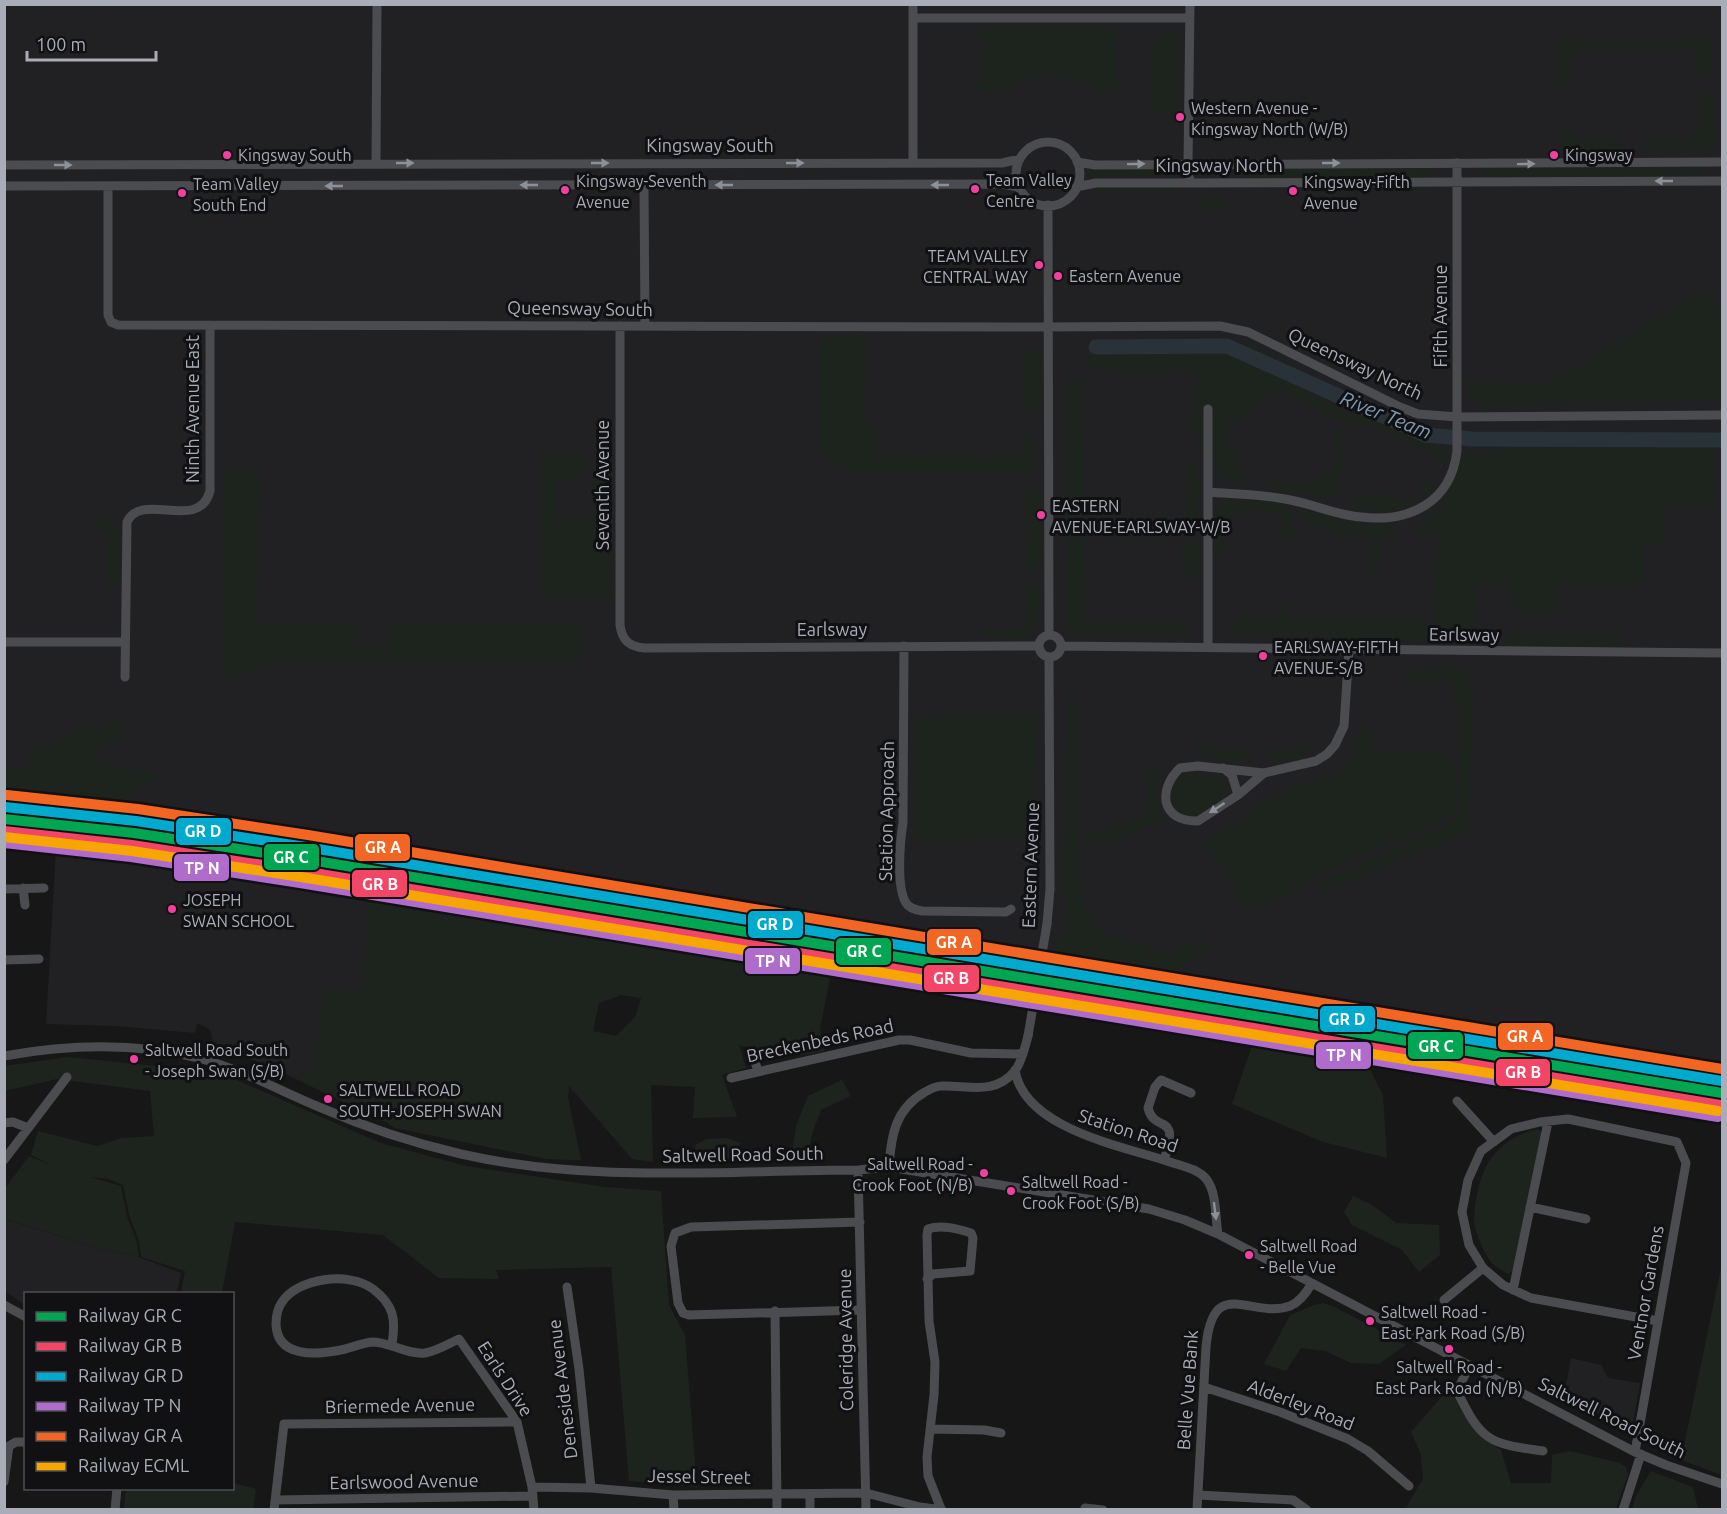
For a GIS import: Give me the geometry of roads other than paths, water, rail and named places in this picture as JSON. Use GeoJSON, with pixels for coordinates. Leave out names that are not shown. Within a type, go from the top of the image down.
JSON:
{"type":"FeatureCollection","features":[{"type":"Feature","properties":{"kind":"street"},"geometry":{"type":"LineString","coordinates":[[376,163],[377,4]]}},
{"type":"Feature","properties":{"kind":"street"},"geometry":{"type":"LineString","coordinates":[[913,4],[913,162]]}},
{"type":"Feature","properties":{"kind":"street"},"geometry":{"type":"LineString","coordinates":[[1188,164],[1190,4]]}},
{"type":"Feature","properties":{"kind":"street"},"geometry":{"type":"LineString","coordinates":[[913,18],[1190,18]]}},
{"type":"Feature","properties":{"kind":"street"},"geometry":{"type":"LineString","coordinates":[[1048,142],[1066,148],[1077,162],[1079,174],[1076,187],[1068,198],[1056,204],[1048,205],[1030,201],[1019,188],[1016,174],[1020,159],[1031,147],[1048,142]]}},
{"type":"Feature","properties":{"kind":"street","name":"Kingsway South"},"geometry":{"type":"LineString","coordinates":[[4,165],[1002,163],[1020,159]]}},
{"type":"Feature","properties":{"kind":"street","name":"Kingsway North"},"geometry":{"type":"LineString","coordinates":[[1077,162],[1095,165],[1722,162]]}},
{"type":"Feature","properties":{"kind":"street","name":"Fifth Avenue"},"geometry":{"type":"LineString","coordinates":[[1208,492],[1285,499],[1360,518],[1385,518],[1407,515],[1428,504],[1444,488],[1455,467],[1457,451],[1457,163]]}},
{"type":"Feature","properties":{"kind":"street"},"geometry":{"type":"LineString","coordinates":[[1167,164],[1184,172],[1190,178],[1191,183]]}},
{"type":"Feature","properties":{"kind":"street","name":"Kingsway North"},"geometry":{"type":"LineString","coordinates":[[1076,187],[1096,183],[1722,180]]}},
{"type":"Feature","properties":{"kind":"street"},"geometry":{"type":"LineString","coordinates":[[4,186],[1002,184],[1019,188]]}},
{"type":"Feature","properties":{"kind":"street"},"geometry":{"type":"LineString","coordinates":[[644,185],[645,326]]}},
{"type":"Feature","properties":{"kind":"street","name":"Queensway South"},"geometry":{"type":"LineString","coordinates":[[108,186],[108,315],[111,322],[118,325],[1048,327]]}},
{"type":"Feature","properties":{"kind":"street"},"geometry":{"type":"LineString","coordinates":[[1048,205],[1049,635]]}},
{"type":"Feature","properties":{"kind":"street","name":"Ninth Avenue East"},"geometry":{"type":"LineString","coordinates":[[125,677],[127,522],[130,516],[139,510],[195,510],[208,498],[210,481],[210,325]]}},
{"type":"Feature","properties":{"kind":"street","name":"Seventh Avenue"},"geometry":{"type":"LineString","coordinates":[[620,326],[620,625],[621,634],[626,642]]}},
{"type":"Feature","properties":{"kind":"street","name":"Queensway North"},"geometry":{"type":"LineString","coordinates":[[1048,327],[1230,327],[1248,332],[1418,414],[1458,417],[1722,415]]}},
{"type":"Feature","properties":{"kind":"street"},"geometry":{"type":"LineString","coordinates":[[1208,409],[1208,646]]}},
{"type":"Feature","properties":{"kind":"street"},"geometry":{"type":"LineString","coordinates":[[1049,635],[1059,639],[1061,646],[1059,653],[1049,658],[1041,653],[1039,646],[1041,640],[1049,635]]}},
{"type":"Feature","properties":{"kind":"street"},"geometry":{"type":"LineString","coordinates":[[4,642],[124,642]]}},
{"type":"Feature","properties":{"kind":"street","name":"Earlsway"},"geometry":{"type":"LineString","coordinates":[[626,642],[634,647],[645,648],[1039,646]]}},
{"type":"Feature","properties":{"kind":"street","name":"Station Approach"},"geometry":{"type":"LineString","coordinates":[[904,646],[903,823],[899,849],[904,900],[910,907],[922,911],[1006,912],[1011,909]]}},
{"type":"Feature","properties":{"kind":"street","name":"Earlsway"},"geometry":{"type":"LineString","coordinates":[[1061,646],[1722,653]]}},
{"type":"Feature","properties":{"kind":"street"},"geometry":{"type":"LineString","coordinates":[[1264,773],[1238,795],[1198,821],[1182,819],[1167,806],[1166,790],[1173,774],[1180,768],[1197,766],[1264,773],[1316,760],[1327,754],[1335,745],[1344,726],[1349,649]]}},
{"type":"Feature","properties":{"kind":"street","name":"Eastern Avenue"},"geometry":{"type":"LineString","coordinates":[[1015,1070],[1028,1036],[1047,924],[1050,889],[1049,658]]}},
{"type":"Feature","properties":{"kind":"street"},"geometry":{"type":"LineString","coordinates":[[1223,768],[1232,776],[1238,795]]}},
{"type":"Feature","properties":{"kind":"street"},"geometry":{"type":"LineString","coordinates":[[23,888],[24,905]]}},
{"type":"Feature","properties":{"kind":"street"},"geometry":{"type":"LineString","coordinates":[[4,889],[44,888]]}},
{"type":"Feature","properties":{"kind":"street"},"geometry":{"type":"LineString","coordinates":[[4,960],[39,959]]}},
{"type":"Feature","properties":{"kind":"street","name":"Breckenbeds Road"},"geometry":{"type":"LineString","coordinates":[[731,1078],[899,1040],[910,1040],[971,1053],[1023,1054]]}},
{"type":"Feature","properties":{"kind":"street","name":"Saltwell Road South"},"geometry":{"type":"LineString","coordinates":[[4,1056],[62,1047],[115,1046],[164,1051],[233,1069],[320,1108],[387,1133],[461,1154],[556,1169],[657,1173],[858,1170],[889,1167],[1149,1209],[1218,1233],[1638,1453],[1722,1484]]}},
{"type":"Feature","properties":{"kind":"street"},"geometry":{"type":"LineString","coordinates":[[754,1059],[758,1071]]}},
{"type":"Feature","properties":{"kind":"street"},"geometry":{"type":"LineString","coordinates":[[889,1167],[890,1146],[896,1121],[902,1110],[918,1096],[939,1086],[984,1089],[996,1085],[1015,1070]]}},
{"type":"Feature","properties":{"kind":"street","name":"Station Road"},"geometry":{"type":"LineString","coordinates":[[1015,1070],[1022,1094],[1066,1128],[1198,1172],[1212,1188],[1218,1233]]}},
{"type":"Feature","properties":{"kind":"street"},"geometry":{"type":"LineString","coordinates":[[4,1160],[67,1077]]}},
{"type":"Feature","properties":{"kind":"street"},"geometry":{"type":"LineString","coordinates":[[1164,1160],[1171,1134],[1168,1128],[1151,1116],[1148,1108],[1155,1087],[1161,1080],[1191,1093]]}},
{"type":"Feature","properties":{"kind":"street"},"geometry":{"type":"LineString","coordinates":[[1457,1101],[1494,1142]]}},
{"type":"Feature","properties":{"kind":"street","name":"Ventnor Gardens"},"geometry":{"type":"LineString","coordinates":[[1548,1122],[1568,1119],[1677,1142],[1684,1153],[1686,1163],[1658,1321],[1638,1453],[1623,1509]]}},
{"type":"Feature","properties":{"kind":"street"},"geometry":{"type":"LineString","coordinates":[[4,1123],[13,1122],[28,1128]]}},
{"type":"Feature","properties":{"kind":"street"},"geometry":{"type":"LineString","coordinates":[[1513,1290],[1548,1122],[1512,1129],[1481,1151],[1468,1180],[1462,1212],[1469,1245],[1483,1268],[1503,1285],[1513,1290],[1531,1298],[1658,1321]]}},
{"type":"Feature","properties":{"kind":"street","name":"Coleridge Avenue"},"geometry":{"type":"LineString","coordinates":[[858,1170],[866,1509]]}},
{"type":"Feature","properties":{"kind":"street"},"geometry":{"type":"LineString","coordinates":[[1530,1207],[1586,1219]]}},
{"type":"Feature","properties":{"kind":"street"},"geometry":{"type":"LineString","coordinates":[[860,1222],[691,1227],[675,1233],[670,1246],[678,1303],[683,1313],[689,1316],[775,1311],[861,1310]]}},
{"type":"Feature","properties":{"kind":"street"},"geometry":{"type":"LineString","coordinates":[[927,1279],[933,1274],[970,1271],[973,1238],[971,1233],[944,1227],[928,1229],[927,1279],[929,1321],[935,1362],[927,1457],[928,1476],[941,1509]]}},
{"type":"Feature","properties":{"kind":"street"},"geometry":{"type":"LineString","coordinates":[[1444,1300],[1483,1268]]}},
{"type":"Feature","properties":{"kind":"street"},"geometry":{"type":"LineString","coordinates":[[329,1278],[348,1279],[368,1285],[385,1298],[393,1316],[392,1344],[370,1342],[328,1353],[295,1351],[282,1344],[277,1332],[276,1318],[281,1303],[293,1290],[329,1278]]}},
{"type":"Feature","properties":{"kind":"street","name":"Belle Vue Bank"},"geometry":{"type":"LineString","coordinates":[[1197,1509],[1209,1324],[1220,1308],[1229,1304],[1272,1308],[1291,1306],[1304,1296],[1312,1283]]}},
{"type":"Feature","properties":{"kind":"street","name":"Deneside Avenue"},"geometry":{"type":"LineString","coordinates":[[567,1287],[579,1369],[591,1488]]}},
{"type":"Feature","properties":{"kind":"street"},"geometry":{"type":"LineString","coordinates":[[4,1305],[24,1316]]}},
{"type":"Feature","properties":{"kind":"street"},"geometry":{"type":"LineString","coordinates":[[775,1311],[777,1509]]}},
{"type":"Feature","properties":{"kind":"street","name":"Earls Drive"},"geometry":{"type":"LineString","coordinates":[[392,1344],[424,1353],[459,1339],[517,1422],[533,1491],[534,1509]]}},
{"type":"Feature","properties":{"kind":"street"},"geometry":{"type":"LineString","coordinates":[[1470,1365],[1457,1391],[1479,1431],[1507,1447],[1543,1451]]}},
{"type":"Feature","properties":{"kind":"street","name":"Alderley Road"},"geometry":{"type":"LineString","coordinates":[[1204,1387],[1280,1412],[1348,1439],[1368,1451],[1409,1486]]}},
{"type":"Feature","properties":{"kind":"street","name":"Briermede Avenue"},"geometry":{"type":"LineString","coordinates":[[275,1505],[284,1424],[517,1422]]}},
{"type":"Feature","properties":{"kind":"street"},"geometry":{"type":"LineString","coordinates":[[930,1429],[984,1430],[1001,1433]]}},
{"type":"Feature","properties":{"kind":"street"},"geometry":{"type":"LineString","coordinates":[[4,1482],[9,1446],[16,1442],[24,1442]]}},
{"type":"Feature","properties":{"kind":"street","name":"Jessel Street"},"geometry":{"type":"LineString","coordinates":[[533,1491],[591,1488],[674,1495],[866,1494],[941,1509]]}},
{"type":"Feature","properties":{"kind":"street"},"geometry":{"type":"LineString","coordinates":[[115,1509],[117,1490]]}},
{"type":"Feature","properties":{"kind":"street","name":"Earlswood Avenue"},"geometry":{"type":"LineString","coordinates":[[275,1505],[533,1491]]}},
{"type":"Feature","properties":{"kind":"street"},"geometry":{"type":"LineString","coordinates":[[674,1495],[674,1509]]}},
{"type":"Feature","properties":{"kind":"street"},"geometry":{"type":"LineString","coordinates":[[810,1495],[810,1509]]}},
{"type":"Feature","properties":{"kind":"street"},"geometry":{"type":"LineString","coordinates":[[1198,1495],[1293,1500],[1307,1509]]}},
{"type":"Feature","properties":{"kind":"street"},"geometry":{"type":"LineString","coordinates":[[1085,1508],[1103,1509]]}},
{"type":"Feature","properties":{"kind":"waterway","name":"River Team"},"geometry":{"type":"LineString","coordinates":[[1096,347],[1227,346],[1425,435],[1472,439],[1722,440]]}},
{"type":"Feature","properties":{"kind":"railway"},"geometry":{"type":"LineString","coordinates":[[678,909],[812,932],[1061,964],[1223,995],[1722,1068]]}},
{"type":"Feature","properties":{"kind":"rail line","name":"ECML"},"geometry":{"type":"LineString","coordinates":[[4,837],[132,851],[301,877],[1718,1111]]}},
{"type":"Feature","properties":{"kind":"place","name":"Western Avenue - Kingsway North (W/B)"},"geometry":{"type":"Point","coordinates":[1180,117]}},
{"type":"Feature","properties":{"kind":"place","name":"Kingsway South"},"geometry":{"type":"Point","coordinates":[227,155]}},
{"type":"Feature","properties":{"kind":"place","name":"Kingsway"},"geometry":{"type":"Point","coordinates":[1554,155]}},
{"type":"Feature","properties":{"kind":"place","name":"Team Valley Centre"},"geometry":{"type":"Point","coordinates":[975,189]}},
{"type":"Feature","properties":{"kind":"place","name":"Kingsway-Seventh Avenue"},"geometry":{"type":"Point","coordinates":[565,190]}},
{"type":"Feature","properties":{"kind":"place","name":"Kingsway-Fifth Avenue"},"geometry":{"type":"Point","coordinates":[1293,191]}},
{"type":"Feature","properties":{"kind":"place","name":"Team Valley South End"},"geometry":{"type":"Point","coordinates":[182,193]}},
{"type":"Feature","properties":{"kind":"place","name":"TEAM VALLEY CENTRAL WAY"},"geometry":{"type":"Point","coordinates":[1039,265]}},
{"type":"Feature","properties":{"kind":"place","name":"Eastern Avenue"},"geometry":{"type":"Point","coordinates":[1058,276]}},
{"type":"Feature","properties":{"kind":"place","name":"EASTERN AVENUE-EARLSWAY-W/B"},"geometry":{"type":"Point","coordinates":[1041,515]}},
{"type":"Feature","properties":{"kind":"place","name":"EARLSWAY-FIFTH AVENUE-S/B"},"geometry":{"type":"Point","coordinates":[1263,656]}},
{"type":"Feature","properties":{"kind":"place","name":"JOSEPH SWAN SCHOOL"},"geometry":{"type":"Point","coordinates":[172,909]}},
{"type":"Feature","properties":{"kind":"place","name":"Saltwell Road South - Joseph Swan (S/B)"},"geometry":{"type":"Point","coordinates":[134,1059]}},
{"type":"Feature","properties":{"kind":"place","name":"SALTWELL ROAD SOUTH-JOSEPH SWAN"},"geometry":{"type":"Point","coordinates":[328,1099]}},
{"type":"Feature","properties":{"kind":"place","name":"Saltwell Road - Crook Foot (N/B)"},"geometry":{"type":"Point","coordinates":[984,1173]}},
{"type":"Feature","properties":{"kind":"place","name":"Saltwell Road - Crook Foot (S/B)"},"geometry":{"type":"Point","coordinates":[1011,1191]}},
{"type":"Feature","properties":{"kind":"place","name":"Saltwell Road - Belle Vue"},"geometry":{"type":"Point","coordinates":[1249,1255]}},
{"type":"Feature","properties":{"kind":"place","name":"Saltwell Road - East Park Road (S/B)"},"geometry":{"type":"Point","coordinates":[1370,1321]}},
{"type":"Feature","properties":{"kind":"place","name":"Saltwell Road - East Park Road (N/B)"},"geometry":{"type":"Point","coordinates":[1449,1349]}}]}
